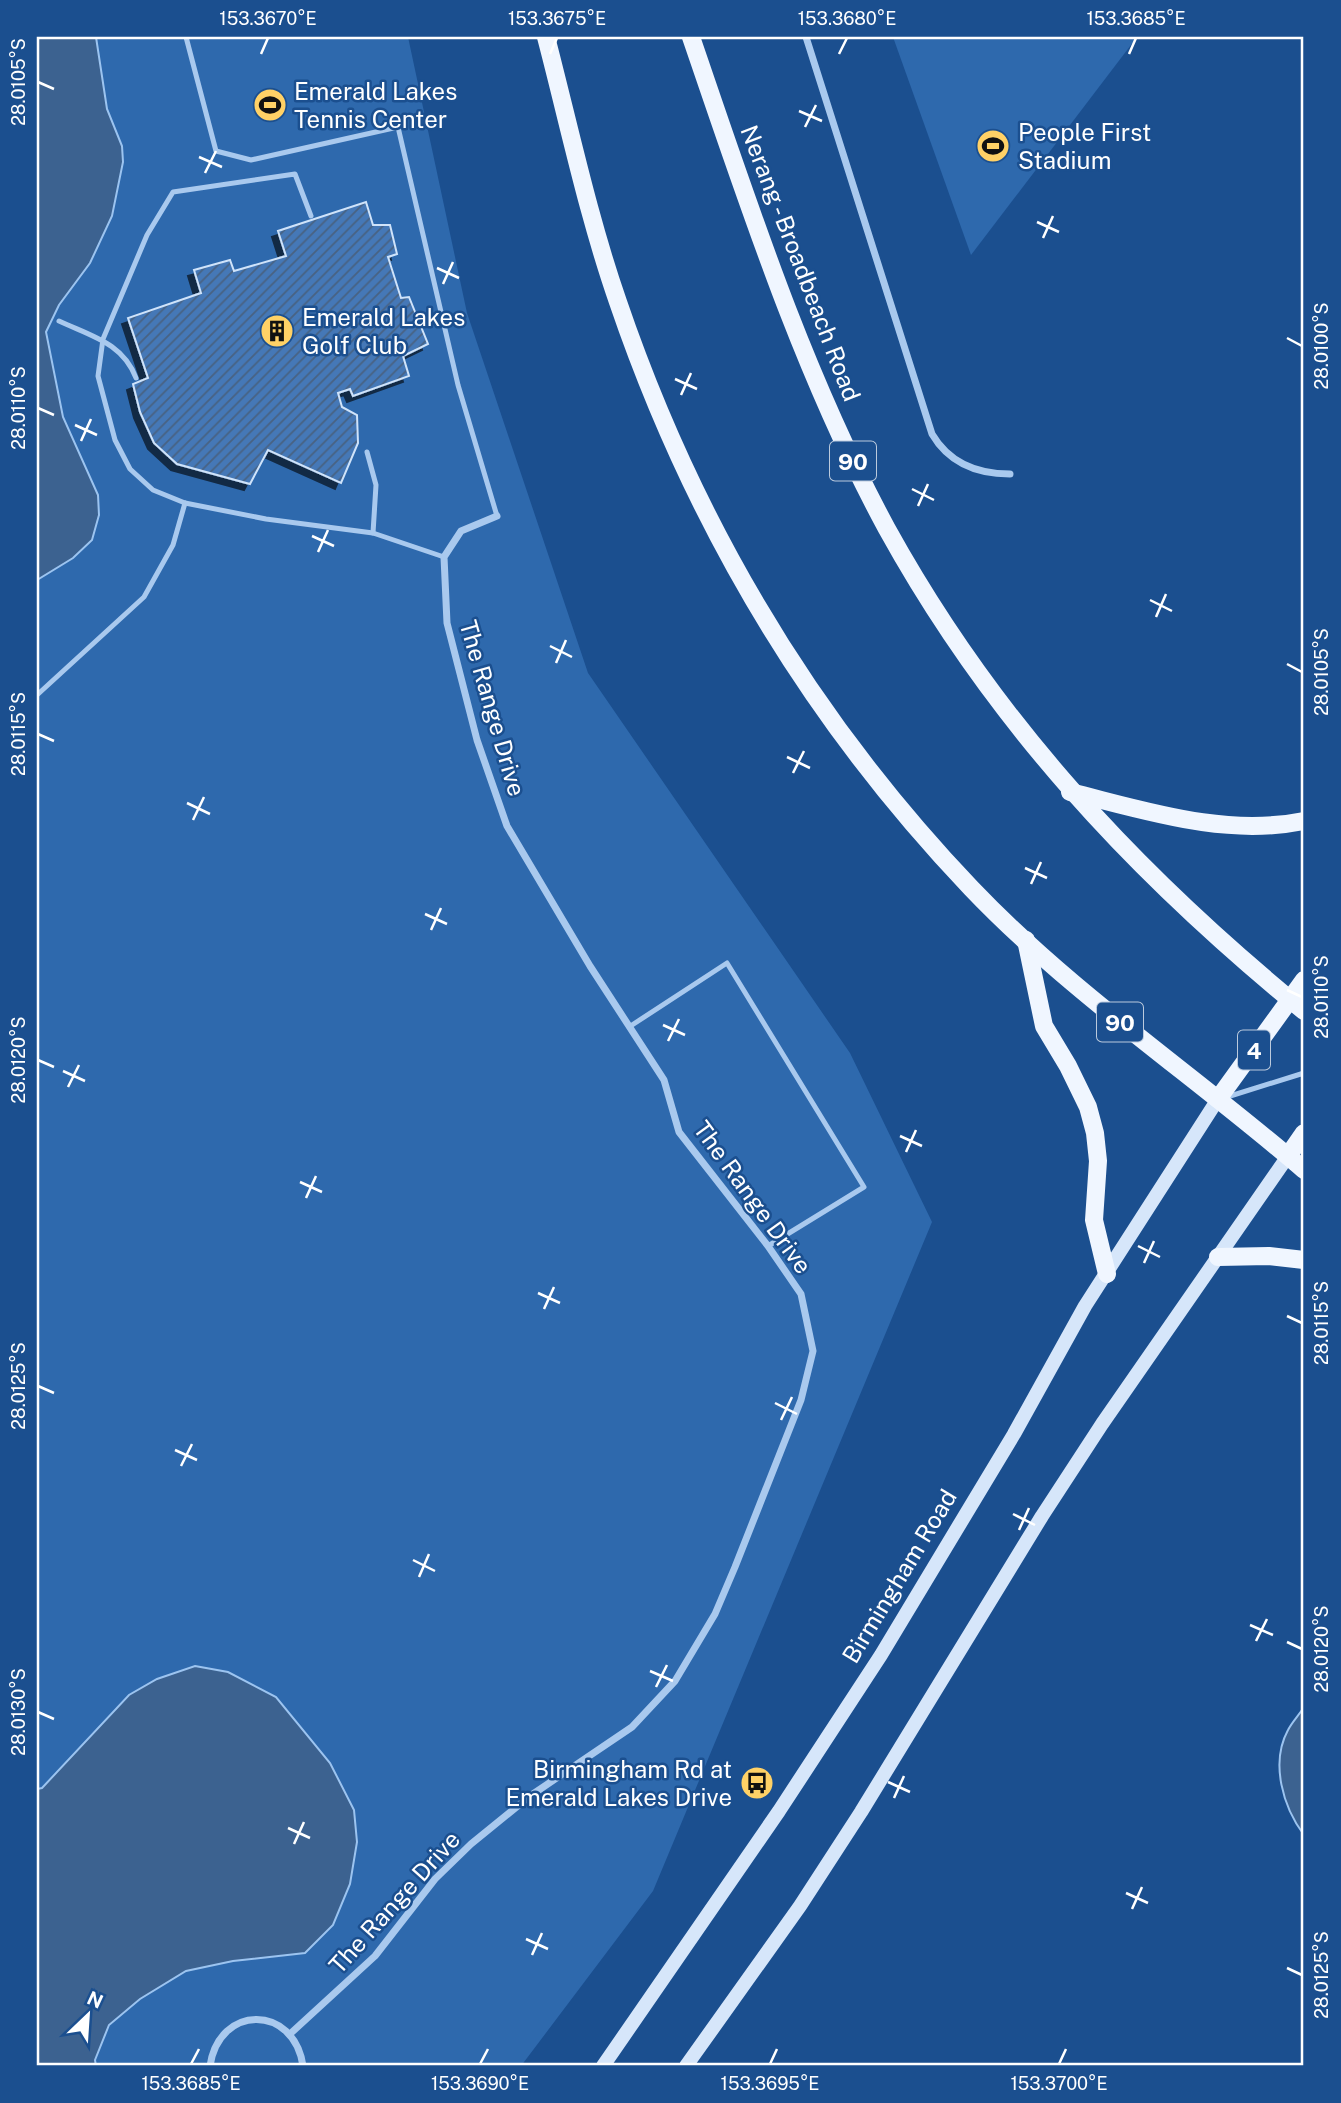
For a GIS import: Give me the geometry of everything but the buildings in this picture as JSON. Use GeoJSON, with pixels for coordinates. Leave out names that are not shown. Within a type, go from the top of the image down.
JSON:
{"type":"FeatureCollection","features":[{"type":"Feature","properties":{"kind":"main road","name":"90"},"geometry":{"type":"LineString","coordinates":[[546,37],[591,213],[617,300],[671,441],[703,511],[771,632],[857,756],[973,890],[1086,996],[1304,1170]]}},
{"type":"Feature","properties":{"kind":"main road","name":"Nerang - Broadbeach Road"},"geometry":{"type":"LineString","coordinates":[[691,37],[787,303],[848,450],[913,573],[1010,717],[1070,792],[1198,921],[1297,1005]]}},
{"type":"Feature","properties":{"kind":"main road"},"geometry":{"type":"LineString","coordinates":[[1070,792],[1203,823],[1276,827],[1304,821]]}},
{"type":"Feature","properties":{"kind":"main road"},"geometry":{"type":"LineString","coordinates":[[1026,940],[1044,1026],[1088,1107],[1095,1133],[1098,1161],[1094,1220],[1107,1274]]}},
{"type":"Feature","properties":{"kind":"main road","name":"4"},"geometry":{"type":"LineString","coordinates":[[1218,1100],[1297,1005],[1304,980]]}},
{"type":"Feature","properties":{"kind":"main road"},"geometry":{"type":"LineString","coordinates":[[1288,1156],[1304,1133]]}},
{"type":"Feature","properties":{"kind":"main road"},"geometry":{"type":"LineString","coordinates":[[1218,1257],[1269,1256],[1304,1260]]}},
{"type":"Feature","properties":{"kind":"street"},"geometry":{"type":"LineString","coordinates":[[806,37],[932,434],[940,448],[971,468],[984,473],[1010,474]]}},
{"type":"Feature","properties":{"kind":"street"},"geometry":{"type":"LineString","coordinates":[[444,556],[461,531],[497,516]]}},
{"type":"Feature","properties":{"kind":"street","name":"The Range Drive"},"geometry":{"type":"LineString","coordinates":[[291,2033],[375,1956],[435,1879],[471,1844],[530,1796],[632,1727],[675,1681],[715,1614],[761,1506],[801,1400],[813,1351],[801,1294],[768,1246],[679,1132],[664,1080],[507,826],[477,740],[447,623],[444,556]]}},
{"type":"Feature","properties":{"kind":"street","name":"Birmingham Road"},"geometry":{"type":"LineString","coordinates":[[603,2066],[779,1811],[881,1655],[1107,1274],[1218,1100]]}},
{"type":"Feature","properties":{"kind":"street"},"geometry":{"type":"LineString","coordinates":[[686,2066],[846,1836],[1042,1516],[1288,1156]]}},
{"type":"Feature","properties":{"kind":"street"},"geometry":{"type":"LineString","coordinates":[[210,2066],[214,2048],[224,2032],[239,2022],[258,2019],[275,2023],[291,2033],[300,2048],[304,2066]]}},
{"type":"Feature","properties":{"kind":"lane"},"geometry":{"type":"LineString","coordinates":[[186,37],[216,150],[251,160],[398,127],[458,385],[497,516]]}},
{"type":"Feature","properties":{"kind":"lane"},"geometry":{"type":"LineString","coordinates":[[311,216],[295,174],[173,192],[147,234],[109,319],[103,339],[98,376],[115,440],[130,470],[153,490],[185,503],[266,519],[373,533],[444,556]]}},
{"type":"Feature","properties":{"kind":"lane"},"geometry":{"type":"LineString","coordinates":[[60,321],[103,339],[126,358],[136,378]]}},
{"type":"Feature","properties":{"kind":"lane"},"geometry":{"type":"LineString","coordinates":[[367,452],[376,485],[373,533]]}},
{"type":"Feature","properties":{"kind":"lane"},"geometry":{"type":"LineString","coordinates":[[37,695],[144,597],[173,545],[185,503]]}},
{"type":"Feature","properties":{"kind":"lane"},"geometry":{"type":"LineString","coordinates":[[629,1027],[727,963],[864,1187],[768,1246]]}},
{"type":"Feature","properties":{"kind":"lane"},"geometry":{"type":"LineString","coordinates":[[1218,1100],[1304,1073]]}},
{"type":"Feature","properties":{"kind":"shaded area","name":"Emerald Lakes Golf Club"},"geometry":{"type":"Polygon","coordinates":[[[37,37],[408,37],[467,313],[588,673],[850,1053],[932,1222],[653,1891],[521,2066],[37,2066],[37,37]]]}},
{"type":"Feature","properties":{"kind":"shaded area"},"geometry":{"type":"Polygon","coordinates":[[[37,37],[96,37],[107,109],[122,146],[123,162],[112,216],[90,263],[59,305],[46,332],[63,417],[98,495],[99,515],[92,540],[73,558],[37,580],[37,37]]]}},
{"type":"Feature","properties":{"kind":"shaded area","name":"People First Stadium"},"geometry":{"type":"Polygon","coordinates":[[[893,37],[1137,37],[971,255],[893,37]]]}},
{"type":"Feature","properties":{"kind":"shaded area"},"geometry":{"type":"Polygon","coordinates":[[[195,1666],[228,1672],[276,1697],[330,1763],[354,1810],[357,1842],[350,1884],[333,1925],[305,1953],[233,1961],[186,1971],[140,1999],[109,2025],[95,2060],[96,2066],[37,2066],[37,1789],[42,1788],[129,1695],[157,1679],[195,1666]]]}},
{"type":"Feature","properties":{"kind":"shaded area"},"geometry":{"type":"Polygon","coordinates":[[[1304,1707],[1304,1835],[1285,1798],[1281,1784],[1280,1756],[1290,1727],[1304,1707]]]}},
{"type":"Feature","properties":{"kind":"place","name":"Emerald Lakes Tennis Center"},"geometry":{"type":"Point","coordinates":[270,105]}},
{"type":"Feature","properties":{"kind":"place","name":"People First Stadium"},"geometry":{"type":"Point","coordinates":[993,146]}},
{"type":"Feature","properties":{"kind":"place","name":"Emerald Lakes Golf Club"},"geometry":{"type":"Point","coordinates":[277,331]}},
{"type":"Feature","properties":{"kind":"place","name":"Birmingham Rd at Emerald Lakes Drive"},"geometry":{"type":"Point","coordinates":[757,1783]}}]}
